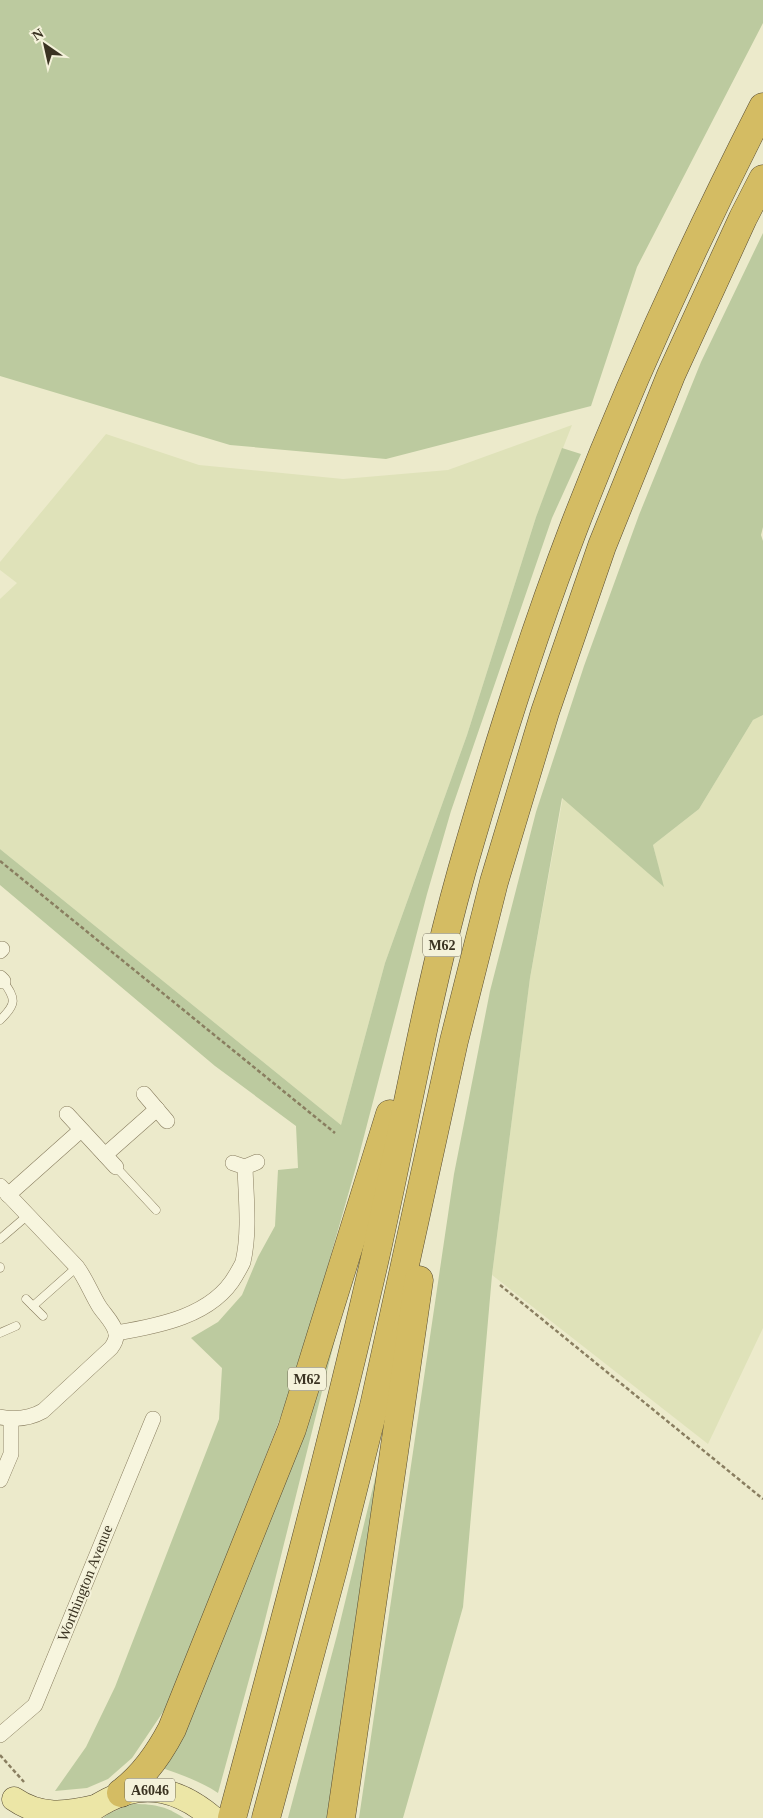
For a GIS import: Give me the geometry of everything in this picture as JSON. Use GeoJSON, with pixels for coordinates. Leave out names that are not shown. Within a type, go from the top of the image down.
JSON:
{"type":"FeatureCollection","features":[{"type":"Feature","properties":{"kind":"highway","name":"M62"},"geometry":{"type":"LineString","coordinates":[[121,1793],[144,1773],[164,1746],[172,1729],[292,1429],[443,942],[462,870],[511,706],[573,530],[638,369],[713,205],[763,107]]}},
{"type":"Feature","properties":{"kind":"highway","name":"M62"},"geometry":{"type":"LineString","coordinates":[[266,1818],[333,1569],[374,1406],[454,1041],[494,882],[545,712],[602,546],[671,375],[743,218],[763,179]]}},
{"type":"Feature","properties":{"kind":"highway","name":"M62"},"geometry":{"type":"LineString","coordinates":[[232,1818],[301,1565],[343,1395],[376,1254],[443,942]]}},
{"type":"Feature","properties":{"kind":"highway","name":"M62"},"geometry":{"type":"LineString","coordinates":[[341,1818],[454,1041]]}},
{"type":"Feature","properties":{"kind":"main road","name":"A6046"},"geometry":{"type":"LineString","coordinates":[[15,1796],[30,1808],[56,1813],[71,1813],[89,1812],[121,1793],[137,1790],[164,1791],[178,1795],[208,1814]]}},
{"type":"Feature","properties":{"kind":"street"},"geometry":{"type":"LineString","coordinates":[[105,1154],[162,1115],[144,1094]]}},
{"type":"Feature","properties":{"kind":"street"},"geometry":{"type":"LineString","coordinates":[[66,1114],[116,1167]]}},
{"type":"Feature","properties":{"kind":"street"},"geometry":{"type":"LineString","coordinates":[[0,1480],[10,1454],[5,1418],[35,1415],[50,1406],[114,1344],[116,1333],[112,1324],[98,1305],[87,1280],[4,1190],[81,1130]]}},
{"type":"Feature","properties":{"kind":"street"},"geometry":{"type":"LineString","coordinates":[[116,1333],[160,1323],[200,1310],[218,1298],[232,1282],[242,1264],[247,1232],[245,1164]]}},
{"type":"Feature","properties":{"kind":"street","name":"Worthington Avenue"},"geometry":{"type":"LineString","coordinates":[[0,1734],[35,1705],[153,1419]]}},
{"type":"Feature","properties":{"kind":"lane"},"geometry":{"type":"LineString","coordinates":[[0,1020],[13,1004],[14,997],[2,979]]}},
{"type":"Feature","properties":{"kind":"lane"},"geometry":{"type":"LineString","coordinates":[[116,1167],[156,1210]]}},
{"type":"Feature","properties":{"kind":"lane"},"geometry":{"type":"LineString","coordinates":[[0,1239],[28,1215]]}},
{"type":"Feature","properties":{"kind":"lane"},"geometry":{"type":"LineString","coordinates":[[33,1306],[77,1267]]}},
{"type":"Feature","properties":{"kind":"lane"},"geometry":{"type":"LineString","coordinates":[[26,1299],[43,1316]]}},
{"type":"Feature","properties":{"kind":"lane"},"geometry":{"type":"LineString","coordinates":[[0,1332],[16,1326]]}},
{"type":"Feature","properties":{"kind":"path"},"geometry":{"type":"LineString","coordinates":[[0,861],[335,1133]]}},
{"type":"Feature","properties":{"kind":"path"},"geometry":{"type":"LineString","coordinates":[[500,1285],[763,1499]]}},
{"type":"Feature","properties":{"kind":"path"},"geometry":{"type":"LineString","coordinates":[[0,1756],[15,1796]]}},
{"type":"Feature","properties":{"kind":"green space"},"geometry":{"type":"Polygon","coordinates":[[[0,0],[763,0],[763,23],[637,267],[591,406],[386,459],[230,445],[0,376],[0,0]]]}},
{"type":"Feature","properties":{"kind":"green space"},"geometry":{"type":"Polygon","coordinates":[[[763,233],[763,527],[761,535],[763,541],[763,715],[753,720],[699,809],[653,845],[664,887],[562,798],[530,978],[492,1275],[463,1607],[403,1818],[359,1818],[454,1174],[490,991],[536,812],[584,666],[639,515],[701,362],[763,233]]]}},
{"type":"Feature","properties":{"kind":"green space"},"geometry":{"type":"Polygon","coordinates":[[[572,425],[536,517],[467,735],[385,963],[341,1125],[0,849],[0,599],[17,583],[0,570],[0,562],[106,434],[199,465],[343,479],[448,470],[572,425]]]}},
{"type":"Feature","properties":{"kind":"green space"},"geometry":{"type":"Polygon","coordinates":[[[562,448],[581,454],[552,518],[451,811],[427,894],[356,1167],[296,1377],[165,1709],[132,1758],[108,1779],[87,1788],[55,1791],[86,1747],[115,1687],[219,1419],[222,1368],[191,1338],[218,1322],[242,1295],[258,1257],[275,1226],[278,1170],[298,1168],[296,1126],[215,1066],[0,885],[0,849],[341,1125],[385,963],[467,735],[536,517],[562,448]]]}},
{"type":"Feature","properties":{"kind":"green space"},"geometry":{"type":"Polygon","coordinates":[[[763,715],[763,1328],[708,1444],[492,1275],[530,978],[563,797],[663,886],[653,845],[699,809],[753,720],[763,715]]]}},
{"type":"Feature","properties":{"kind":"green space"},"geometry":{"type":"Polygon","coordinates":[[[343,1307],[262,1632],[218,1793],[196,1781],[157,1766],[343,1307]]]}},
{"type":"Feature","properties":{"kind":"green space"},"geometry":{"type":"Polygon","coordinates":[[[393,1405],[335,1818],[288,1818],[337,1635],[393,1405]]]}},
{"type":"Feature","properties":{"kind":"green space"},"geometry":{"type":"Polygon","coordinates":[[[130,1804],[158,1806],[184,1818],[103,1818],[130,1804]]]}}]}
